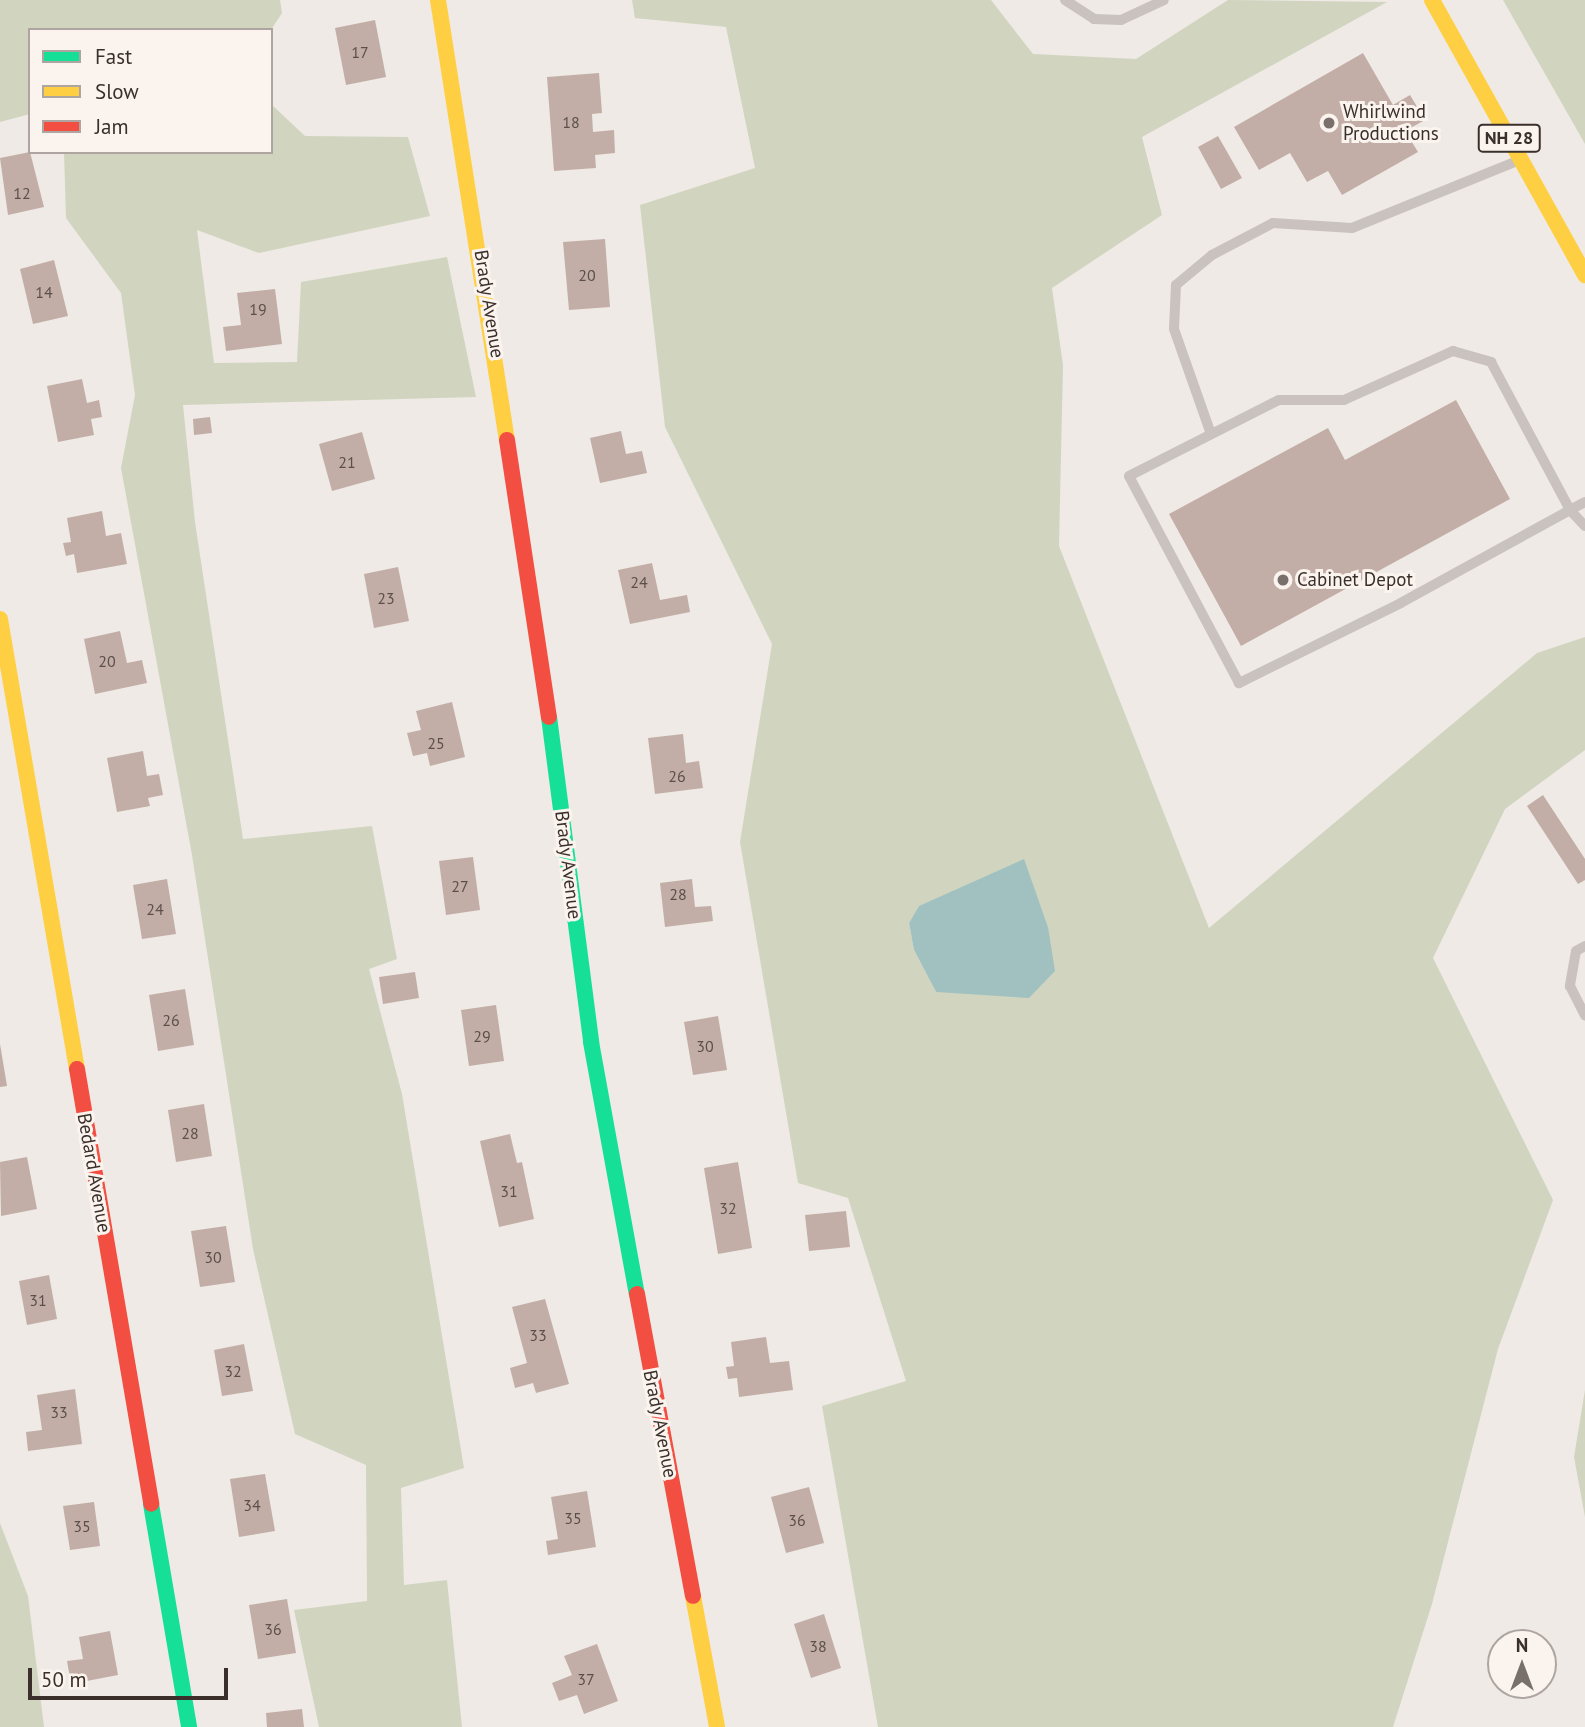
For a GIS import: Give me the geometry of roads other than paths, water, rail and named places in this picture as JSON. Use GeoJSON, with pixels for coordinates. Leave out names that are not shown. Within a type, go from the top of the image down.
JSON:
{"type":"FeatureCollection","features":[{"type":"Feature","properties":{"kind":"street","name":"Brady Avenue"},"geometry":{"type":"LineString","coordinates":[[438,0],[540,651],[590,1042],[717,1727]]}},
{"type":"Feature","properties":{"kind":"street","name":"NH 28"},"geometry":{"type":"LineString","coordinates":[[1432,0],[1585,275]]}},
{"type":"Feature","properties":{"kind":"street","name":"Bedard Avenue"},"geometry":{"type":"LineString","coordinates":[[0,619],[189,1727]]}},
{"type":"Feature","properties":{"kind":"lane"},"geometry":{"type":"LineString","coordinates":[[1065,0],[1094,19],[1121,20],[1164,0]]}},
{"type":"Feature","properties":{"kind":"lane"},"geometry":{"type":"LineString","coordinates":[[1211,434],[1174,329],[1176,285],[1212,255],[1273,223],[1352,228],[1521,159]]}},
{"type":"Feature","properties":{"kind":"lane"},"geometry":{"type":"LineString","coordinates":[[1585,502],[1570,510],[1401,603],[1239,683],[1129,476],[1279,400],[1344,400],[1453,351],[1491,362],[1570,510],[1585,526]]}},
{"type":"Feature","properties":{"kind":"lane"},"geometry":{"type":"LineString","coordinates":[[1585,946],[1576,951],[1570,986],[1585,1015]]}},
{"type":"Feature","properties":{"kind":"water"},"geometry":{"type":"Polygon","coordinates":[[[1024,859],[1048,927],[1055,971],[1029,998],[936,992],[914,950],[909,923],[919,906],[1024,859]]]}},
{"type":"Feature","properties":{"kind":"place","name":"Whirlwind Productions"},"geometry":{"type":"Point","coordinates":[1329,123]}},
{"type":"Feature","properties":{"kind":"place","name":"Cabinet Depot"},"geometry":{"type":"Point","coordinates":[1283,580]}}]}
